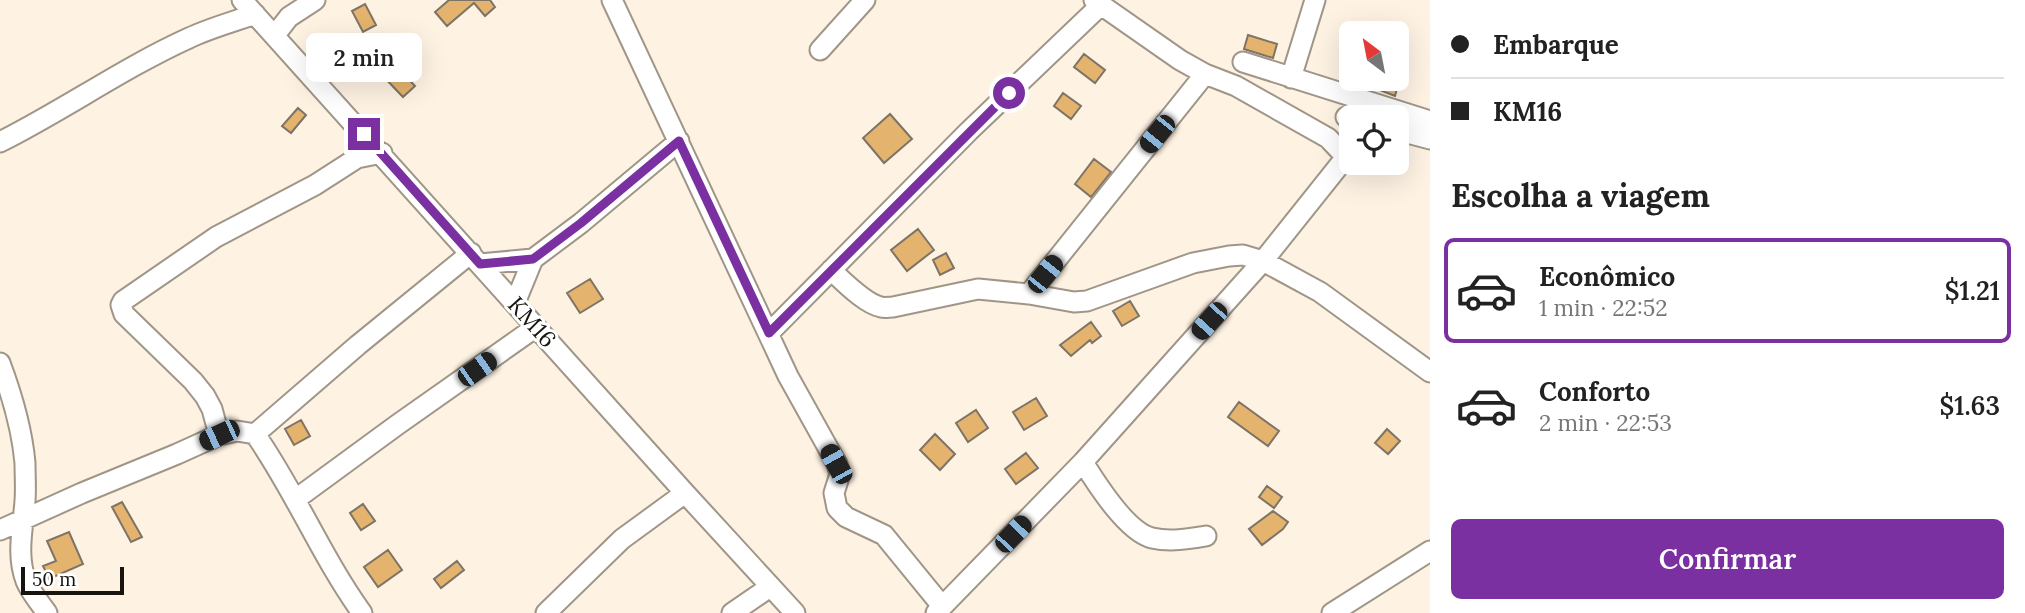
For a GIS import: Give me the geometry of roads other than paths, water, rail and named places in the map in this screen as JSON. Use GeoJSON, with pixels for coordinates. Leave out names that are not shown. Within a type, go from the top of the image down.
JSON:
{"type":"FeatureCollection","features":[{"type":"Feature","properties":{"kind":"street"},"geometry":{"type":"LineString","coordinates":[[275,35],[289,17],[315,0]]}},
{"type":"Feature","properties":{"kind":"street"},"geometry":{"type":"LineString","coordinates":[[612,0],[788,376],[836,464],[840,474],[834,493],[837,508],[846,517],[884,535],[939,609],[1083,462],[1263,261],[1346,157],[1328,138],[1236,86],[1205,74],[1180,60],[1097,2],[769,333]]}},
{"type":"Feature","properties":{"kind":"street"},"geometry":{"type":"LineString","coordinates":[[820,50],[866,0]]}},
{"type":"Feature","properties":{"kind":"street"},"geometry":{"type":"LineString","coordinates":[[1291,78],[1315,0]]}},
{"type":"Feature","properties":{"kind":"street"},"geometry":{"type":"LineString","coordinates":[[0,142],[42,121],[136,65],[248,7]]}},
{"type":"Feature","properties":{"kind":"street","name":"KM16"},"geometry":{"type":"LineString","coordinates":[[248,7],[795,613]]}},
{"type":"Feature","properties":{"kind":"street"},"geometry":{"type":"LineString","coordinates":[[1242,62],[1430,121]]}},
{"type":"Feature","properties":{"kind":"street"},"geometry":{"type":"LineString","coordinates":[[1029,294],[1205,74]]}},
{"type":"Feature","properties":{"kind":"street"},"geometry":{"type":"LineString","coordinates":[[1409,133],[1430,139]]}},
{"type":"Feature","properties":{"kind":"street"},"geometry":{"type":"LineString","coordinates":[[515,303],[533,259],[581,223],[679,141]]}},
{"type":"Feature","properties":{"kind":"street"},"geometry":{"type":"LineString","coordinates":[[219,435],[212,409],[205,396],[124,314],[121,305],[123,300],[216,237],[315,185],[356,158],[382,153]]}},
{"type":"Feature","properties":{"kind":"street"},"geometry":{"type":"LineString","coordinates":[[831,270],[853,289],[881,307],[893,307],[978,289],[1074,302],[1087,301],[1193,263],[1243,255],[1263,261],[1320,292],[1430,372]]}},
{"type":"Feature","properties":{"kind":"street"},"geometry":{"type":"LineString","coordinates":[[255,434],[358,345],[475,259],[533,259]]}},
{"type":"Feature","properties":{"kind":"street"},"geometry":{"type":"LineString","coordinates":[[296,499],[536,327]]}},
{"type":"Feature","properties":{"kind":"street"},"geometry":{"type":"LineString","coordinates":[[0,363],[21,433],[26,497],[21,560],[26,580],[47,613]]}},
{"type":"Feature","properties":{"kind":"street"},"geometry":{"type":"LineString","coordinates":[[0,530],[219,435],[237,431],[255,434],[362,613]]}},
{"type":"Feature","properties":{"kind":"street"},"geometry":{"type":"LineString","coordinates":[[1083,462],[1111,504],[1148,538],[1171,541],[1206,537]]}},
{"type":"Feature","properties":{"kind":"street"},"geometry":{"type":"LineString","coordinates":[[546,613],[622,539],[685,493]]}},
{"type":"Feature","properties":{"kind":"street"},"geometry":{"type":"LineString","coordinates":[[1332,613],[1430,551]]}},
{"type":"Feature","properties":{"kind":"street"},"geometry":{"type":"LineString","coordinates":[[732,613],[770,587]]}}]}
